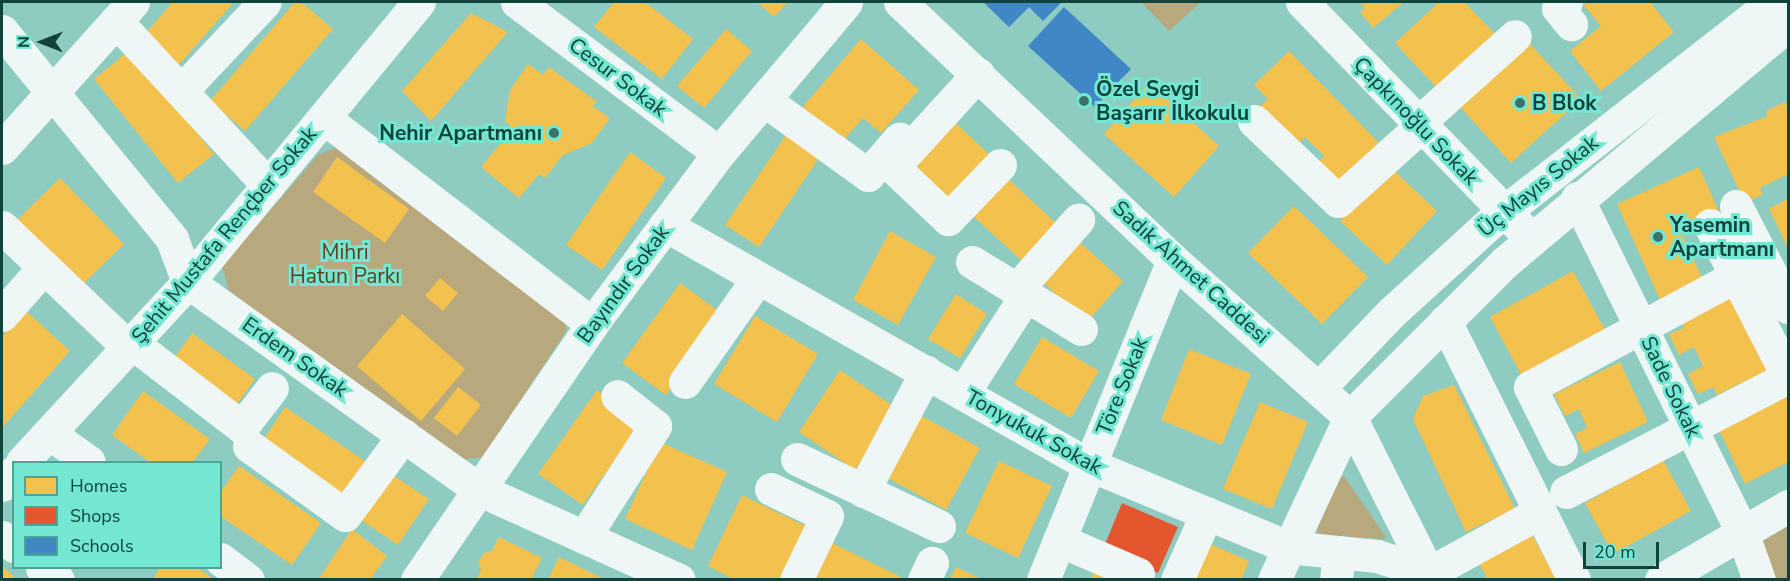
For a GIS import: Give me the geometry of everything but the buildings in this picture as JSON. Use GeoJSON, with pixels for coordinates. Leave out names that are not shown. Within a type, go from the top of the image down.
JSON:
{"type":"FeatureCollection","features":[{"type":"Feature","properties":{"kind":"street"},"geometry":{"type":"LineString","coordinates":[[181,91],[265,2]]}},
{"type":"Feature","properties":{"kind":"street","name":"Şehit Mustafa Rençber Sokak"},"geometry":{"type":"LineString","coordinates":[[23,461],[188,282],[419,2]]}},
{"type":"Feature","properties":{"kind":"street","name":"Cesur Sokak"},"geometry":{"type":"LineString","coordinates":[[517,2],[719,153]]}},
{"type":"Feature","properties":{"kind":"street","name":"Bayındır Sokak"},"geometry":{"type":"LineString","coordinates":[[417,579],[592,324],[665,225],[719,153],[846,2]]}},
{"type":"Feature","properties":{"kind":"street","name":"Sadık Ahmet Caddesi"},"geometry":{"type":"LineString","coordinates":[[900,2],[972,69],[1088,208],[1173,260],[1350,417],[1430,576]]}},
{"type":"Feature","properties":{"kind":"street","name":"Çapkınoğlu Sokak"},"geometry":{"type":"LineString","coordinates":[[1302,2],[1504,212],[1532,238]]}},
{"type":"Feature","properties":{"kind":"street"},"geometry":{"type":"LineString","coordinates":[[2,148],[125,11],[181,91],[268,185]]}},
{"type":"Feature","properties":{"kind":"street","name":"Üç Mayıs Sokak"},"geometry":{"type":"LineString","coordinates":[[1274,579],[1350,417],[1445,321],[1532,238],[1769,24]]}},
{"type":"Feature","properties":{"kind":"street","name":"Üç Mayıs Sokak"},"geometry":{"type":"LineString","coordinates":[[1319,388],[1392,312],[1504,212],[1769,24]]}},
{"type":"Feature","properties":{"kind":"street"},"geometry":{"type":"LineString","coordinates":[[2,31],[172,239],[188,282]]}},
{"type":"Feature","properties":{"kind":"street"},"geometry":{"type":"LineString","coordinates":[[1254,120],[1338,201],[1515,36]]}},
{"type":"Feature","properties":{"kind":"street"},"geometry":{"type":"LineString","coordinates":[[764,100],[868,175],[972,69]]}},
{"type":"Feature","properties":{"kind":"street"},"geometry":{"type":"LineString","coordinates":[[972,69],[893,167],[948,219],[1000,165]]}},
{"type":"Feature","properties":{"kind":"street"},"geometry":{"type":"LineString","coordinates":[[324,118],[592,324]]}},
{"type":"Feature","properties":{"kind":"street","name":"Sade Sokak"},"geometry":{"type":"LineString","coordinates":[[1577,198],[1742,532],[1759,579]]}},
{"type":"Feature","properties":{"kind":"street"},"geometry":{"type":"LineString","coordinates":[[1736,206],[1788,307]]}},
{"type":"Feature","properties":{"kind":"street"},"geometry":{"type":"LineString","coordinates":[[963,393],[1021,292],[1088,208]]}},
{"type":"Feature","properties":{"kind":"street","name":"Tonyukuk Sokak"},"geometry":{"type":"LineString","coordinates":[[665,225],[1090,465],[1338,566],[1377,556],[1430,576]]}},
{"type":"Feature","properties":{"kind":"street"},"geometry":{"type":"LineString","coordinates":[[1566,492],[1788,377],[1710,225]]}},
{"type":"Feature","properties":{"kind":"street"},"geometry":{"type":"LineString","coordinates":[[2,227],[130,345],[242,427],[272,388]]}},
{"type":"Feature","properties":{"kind":"street","name":"Töre Sokak"},"geometry":{"type":"LineString","coordinates":[[1042,579],[1173,260]]}},
{"type":"Feature","properties":{"kind":"street"},"geometry":{"type":"LineString","coordinates":[[972,262],[1081,329]]}},
{"type":"Feature","properties":{"kind":"street"},"geometry":{"type":"LineString","coordinates":[[2,315],[44,267]]}},
{"type":"Feature","properties":{"kind":"street"},"geometry":{"type":"LineString","coordinates":[[1561,448],[1530,387],[1641,325],[1736,276]]}},
{"type":"Feature","properties":{"kind":"street"},"geometry":{"type":"LineString","coordinates":[[693,384],[762,280]]}},
{"type":"Feature","properties":{"kind":"street","name":"Erdem Sokak"},"geometry":{"type":"LineString","coordinates":[[188,282],[480,490],[679,579]]}},
{"type":"Feature","properties":{"kind":"street"},"geometry":{"type":"LineString","coordinates":[[1445,321],[1574,579]]}},
{"type":"Feature","properties":{"kind":"street"},"geometry":{"type":"LineString","coordinates":[[863,491],[926,372]]}},
{"type":"Feature","properties":{"kind":"street"},"geometry":{"type":"LineString","coordinates":[[584,537],[655,426],[617,396]]}},
{"type":"Feature","properties":{"kind":"street"},"geometry":{"type":"LineString","coordinates":[[49,433],[88,461]]}},
{"type":"Feature","properties":{"kind":"street"},"geometry":{"type":"LineString","coordinates":[[249,446],[345,515],[404,435]]}},
{"type":"Feature","properties":{"kind":"street"},"geometry":{"type":"LineString","coordinates":[[797,459],[939,526]]}},
{"type":"Feature","properties":{"kind":"street"},"geometry":{"type":"LineString","coordinates":[[771,489],[827,516],[796,579]]}},
{"type":"Feature","properties":{"kind":"street"},"geometry":{"type":"LineString","coordinates":[[1661,579],[1788,506]]}},
{"type":"Feature","properties":{"kind":"street"},"geometry":{"type":"LineString","coordinates":[[1430,576],[1540,512]]}},
{"type":"Feature","properties":{"kind":"street"},"geometry":{"type":"LineString","coordinates":[[1177,579],[1207,513]]}},
{"type":"Feature","properties":{"kind":"street"},"geometry":{"type":"LineString","coordinates":[[1059,540],[1138,574]]}},
{"type":"Feature","properties":{"kind":"street"},"geometry":{"type":"LineString","coordinates":[[222,560],[248,579]]}},
{"type":"Feature","properties":{"kind":"street"},"geometry":{"type":"LineString","coordinates":[[45,569],[58,579]]}},
{"type":"Feature","properties":{"kind":"green space"},"geometry":{"type":"Polygon","coordinates":[[[1141,2],[1201,2],[1169,31],[1141,2]]]}},
{"type":"Feature","properties":{"kind":"green space","name":"Mihri Hatun Parkı"},"geometry":{"type":"Polygon","coordinates":[[[339,146],[562,314],[567,330],[483,457],[458,460],[229,291],[222,266],[318,155],[339,146]]]}},
{"type":"Feature","properties":{"kind":"green space"},"geometry":{"type":"Polygon","coordinates":[[[1344,476],[1386,539],[1320,535],[1317,530],[1339,478],[1344,476]]]}},
{"type":"Feature","properties":{"kind":"green space"},"geometry":{"type":"Polygon","coordinates":[[[1788,526],[1788,579],[1770,579],[1763,556],[1763,541],[1788,526]]]}},
{"type":"Feature","properties":{"kind":"place","name":"Özel Sevgi Başarır İlkokulu"},"geometry":{"type":"Point","coordinates":[1084,101]}},
{"type":"Feature","properties":{"kind":"place","name":"B Blok"},"geometry":{"type":"Point","coordinates":[1520,103]}},
{"type":"Feature","properties":{"kind":"place","name":"Nehir Apartmanı"},"geometry":{"type":"Point","coordinates":[554,133]}},
{"type":"Feature","properties":{"kind":"place","name":"Yasemin Apartmanı"},"geometry":{"type":"Point","coordinates":[1658,237]}}]}
